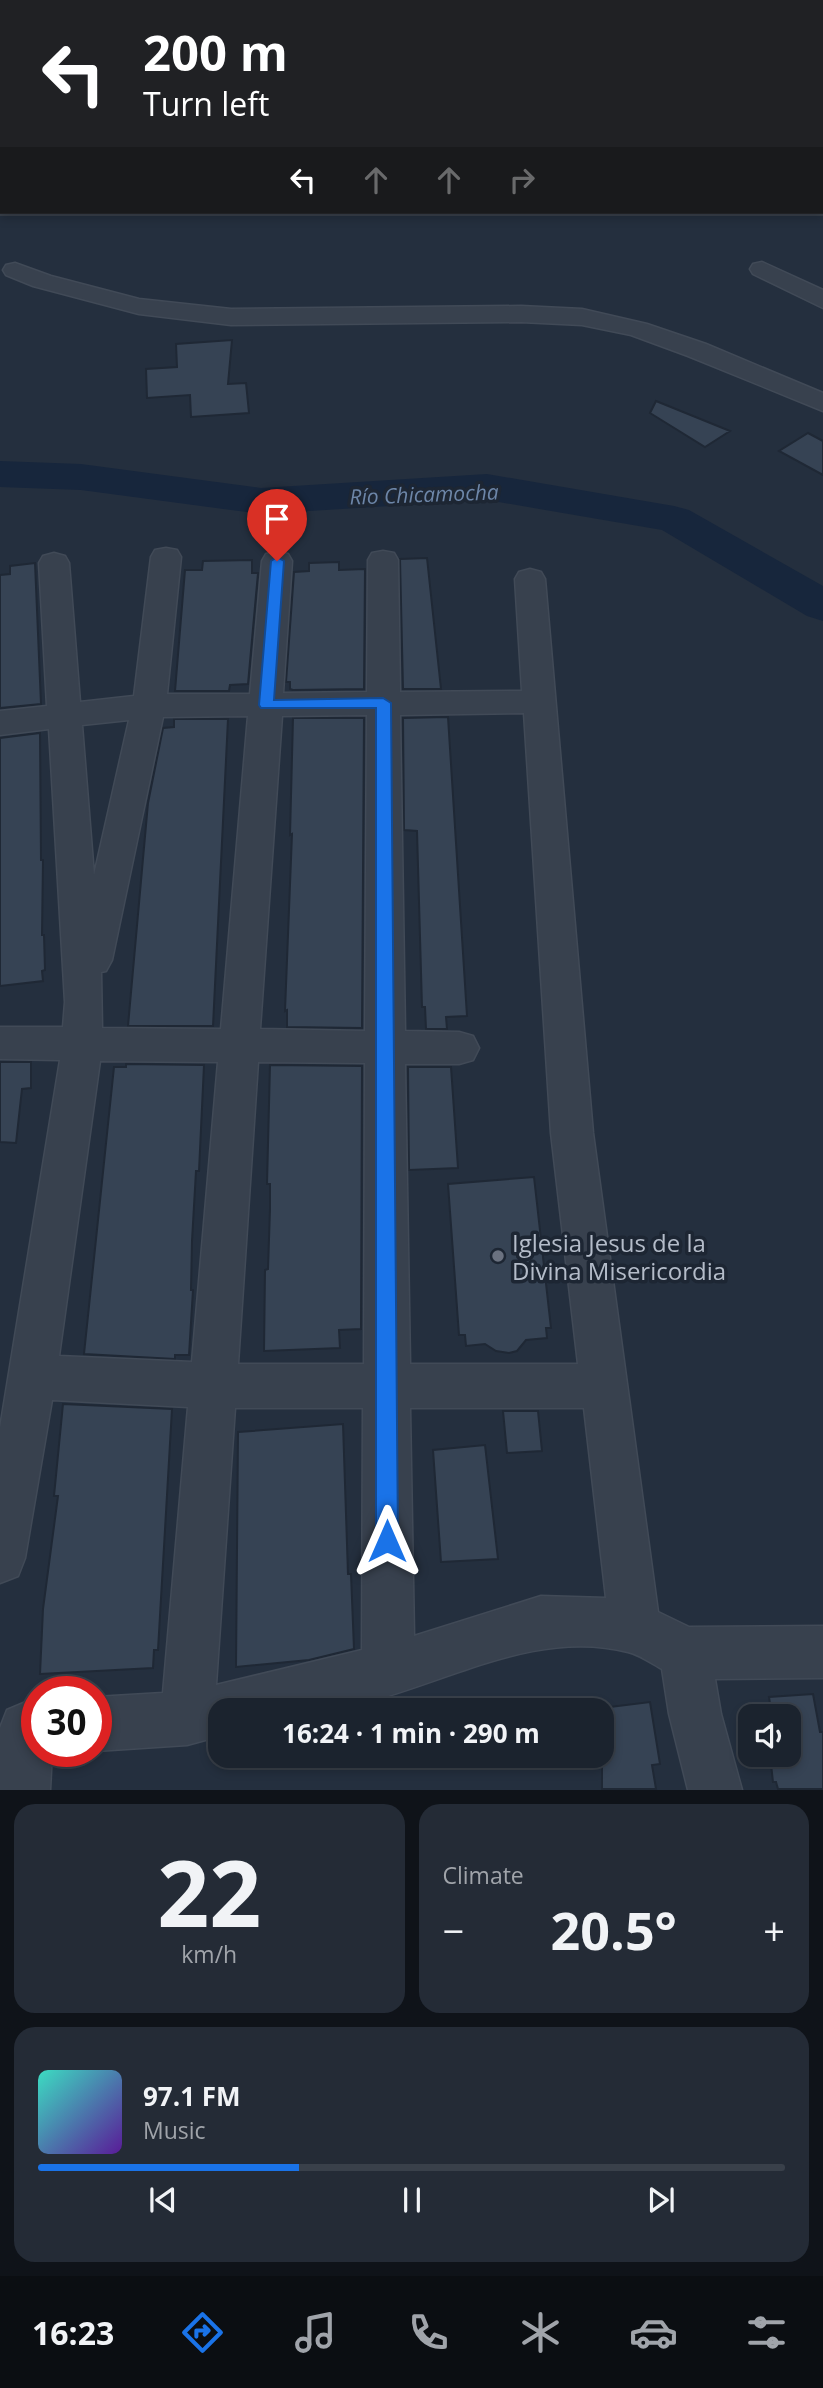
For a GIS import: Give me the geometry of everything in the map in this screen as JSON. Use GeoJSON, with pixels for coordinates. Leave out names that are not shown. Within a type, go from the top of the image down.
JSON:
{"type":"FeatureCollection","features":[{"type":"Feature","properties":{"kind":"street"},"geometry":{"type":"LineString","coordinates":[[762,268],[823,300]]}},
{"type":"Feature","properties":{"kind":"street"},"geometry":{"type":"LineString","coordinates":[[15,270],[42,281],[139,306],[231,317],[521,314],[582,317],[638,329],[697,349],[823,403]]}},
{"type":"Feature","properties":{"kind":"street"},"geometry":{"type":"LineString","coordinates":[[0,1558],[8,1469],[33,1377],[83,1023],[149,706],[166,557]]}},
{"type":"Feature","properties":{"kind":"street"},"geometry":{"type":"LineString","coordinates":[[187,1718],[277,561]]}},
{"type":"Feature","properties":{"kind":"street"},"geometry":{"type":"LineString","coordinates":[[383,561],[387,1670]]}},
{"type":"Feature","properties":{"kind":"street"},"geometry":{"type":"LineString","coordinates":[[54,564],[83,1023]]}},
{"type":"Feature","properties":{"kind":"street"},"geometry":{"type":"LineString","coordinates":[[530,579],[537,702],[572,1133],[635,1627]]}},
{"type":"Feature","properties":{"kind":"street"},"geometry":{"type":"LineString","coordinates":[[0,723],[149,706],[537,702]]}},
{"type":"Feature","properties":{"kind":"street"},"geometry":{"type":"LineString","coordinates":[[0,1044],[83,1023],[239,1045],[459,1048]]}},
{"type":"Feature","properties":{"kind":"street"},"geometry":{"type":"LineString","coordinates":[[33,1377],[213,1386],[604,1386]]}},
{"type":"Feature","properties":{"kind":"street"},"geometry":{"type":"LineString","coordinates":[[112,1723],[187,1718],[387,1670],[541,1622],[589,1620],[635,1627],[685,1653],[823,1652]]}},
{"type":"Feature","properties":{"kind":"street"},"geometry":{"type":"LineString","coordinates":[[685,1653],[695,1714],[715,1790]]}},
{"type":"Feature","properties":{"kind":"street"},"geometry":{"type":"LineString","coordinates":[[22,1767],[23,1790]]}},
{"type":"Feature","properties":{"kind":"building"},"geometry":{"type":"Polygon","coordinates":[[[232,340],[228,384],[246,383],[249,413],[191,417],[190,395],[147,398],[146,369],[177,367],[176,344],[232,340]]]}},
{"type":"Feature","properties":{"kind":"building"},"geometry":{"type":"Polygon","coordinates":[[[656,401],[730,431],[705,447],[650,413],[656,401]]]}},
{"type":"Feature","properties":{"kind":"building"},"geometry":{"type":"Polygon","coordinates":[[[808,433],[823,441],[823,475],[779,451],[808,433]]]}},
{"type":"Feature","properties":{"kind":"building"},"geometry":{"type":"Polygon","coordinates":[[[427,558],[441,689],[403,689],[400,559],[427,558]]]}},
{"type":"Feature","properties":{"kind":"building"},"geometry":{"type":"Polygon","coordinates":[[[252,560],[252,573],[258,573],[248,684],[230,685],[229,691],[175,691],[185,570],[202,570],[203,561],[252,560]]]}},
{"type":"Feature","properties":{"kind":"building"},"geometry":{"type":"Polygon","coordinates":[[[339,562],[339,570],[365,569],[364,689],[290,689],[290,682],[286,682],[294,572],[309,571],[309,563],[339,562]]]}},
{"type":"Feature","properties":{"kind":"building"},"geometry":{"type":"Polygon","coordinates":[[[35,563],[41,704],[0,708],[0,575],[10,574],[10,566],[35,563]]]}},
{"type":"Feature","properties":{"kind":"building"},"geometry":{"type":"Polygon","coordinates":[[[448,717],[467,1016],[446,1017],[447,1029],[426,1029],[425,1007],[422,1007],[417,831],[404,830],[403,718],[448,717]]]}},
{"type":"Feature","properties":{"kind":"building"},"geometry":{"type":"Polygon","coordinates":[[[293,718],[364,718],[362,1028],[287,1027],[287,1010],[285,1011],[292,834],[290,835],[293,718]]]}},
{"type":"Feature","properties":{"kind":"building"},"geometry":{"type":"Polygon","coordinates":[[[174,719],[228,719],[213,1026],[128,1026],[148,803],[163,728],[174,727],[174,719]]]}},
{"type":"Feature","properties":{"kind":"building"},"geometry":{"type":"Polygon","coordinates":[[[40,733],[42,935],[45,970],[42,971],[43,981],[0,986],[0,738],[40,733]]]}},
{"type":"Feature","properties":{"kind":"building"},"geometry":{"type":"Polygon","coordinates":[[[0,1062],[31,1062],[31,1088],[22,1089],[16,1143],[0,1142],[0,1062]]]}},
{"type":"Feature","properties":{"kind":"building"},"geometry":{"type":"Polygon","coordinates":[[[126,1064],[204,1065],[199,1171],[196,1171],[192,1241],[193,1290],[189,1355],[175,1355],[175,1359],[84,1354],[114,1067],[126,1067],[126,1064]]]}},
{"type":"Feature","properties":{"kind":"building"},"geometry":{"type":"Polygon","coordinates":[[[270,1065],[362,1066],[361,1329],[339,1330],[340,1348],[264,1351],[265,1270],[268,1269],[270,1209],[270,1184],[267,1184],[270,1065]]]}},
{"type":"Feature","properties":{"kind":"building"},"geometry":{"type":"Polygon","coordinates":[[[408,1067],[451,1067],[458,1168],[409,1170],[408,1067]]]}},
{"type":"Feature","properties":{"kind":"building","name":"Iglesia Jesus de la Divina Misericordia"},"geometry":{"type":"Polygon","coordinates":[[[534,1177],[551,1328],[546,1328],[547,1338],[526,1340],[517,1351],[509,1353],[496,1351],[485,1344],[466,1346],[465,1335],[459,1335],[448,1184],[534,1177]]]}},
{"type":"Feature","properties":{"kind":"building"},"geometry":{"type":"Polygon","coordinates":[[[63,1404],[172,1409],[158,1650],[154,1650],[153,1668],[40,1674],[43,1609],[58,1496],[54,1496],[63,1404]]]}},
{"type":"Feature","properties":{"kind":"building"},"geometry":{"type":"Polygon","coordinates":[[[503,1411],[538,1411],[542,1451],[507,1453],[503,1411]]]}},
{"type":"Feature","properties":{"kind":"building"},"geometry":{"type":"Polygon","coordinates":[[[343,1424],[348,1574],[351,1574],[354,1649],[309,1660],[236,1667],[238,1432],[343,1424]]]}},
{"type":"Feature","properties":{"kind":"building"},"geometry":{"type":"Polygon","coordinates":[[[485,1445],[498,1559],[441,1562],[433,1450],[485,1445]]]}},
{"type":"Feature","properties":{"kind":"building"},"geometry":{"type":"Polygon","coordinates":[[[813,1694],[820,1732],[823,1732],[823,1789],[778,1789],[776,1782],[773,1782],[771,1767],[801,1767],[801,1704],[770,1704],[769,1697],[813,1694]]]}},
{"type":"Feature","properties":{"kind":"building"},"geometry":{"type":"Polygon","coordinates":[[[650,1702],[660,1764],[652,1765],[656,1789],[602,1789],[602,1768],[614,1768],[614,1706],[650,1702]]]}},
{"type":"Feature","properties":{"kind":"waterway","name":"Río Chicamocha"},"geometry":{"type":"LineString","coordinates":[[0,474],[81,477],[261,501],[487,487],[674,519],[823,606]]}},
{"type":"Feature","properties":{"kind":"place","name":"Iglesia Jesus de la Divina Misericordia"},"geometry":{"type":"Point","coordinates":[498,1256]}},
{"type":"Feature","properties":{"kind":"route"},"geometry":{"type":"LineString","coordinates":[[277,561],[266,705],[383,703],[387,1541]]}}]}
